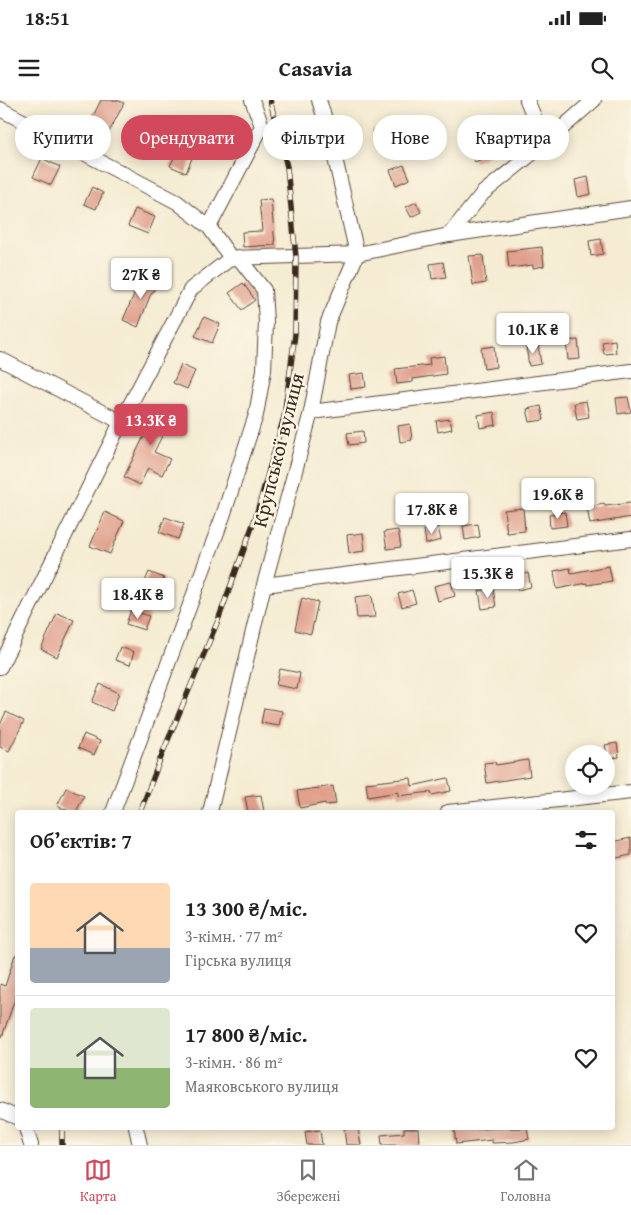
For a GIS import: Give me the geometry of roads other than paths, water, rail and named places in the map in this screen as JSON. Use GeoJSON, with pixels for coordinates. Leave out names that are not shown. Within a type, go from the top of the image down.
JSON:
{"type":"FeatureCollection","features":[{"type":"Feature","properties":{"kind":"street"},"geometry":{"type":"LineString","coordinates":[[209,227],[262,126],[252,100]]}},
{"type":"Feature","properties":{"kind":"street"},"geometry":{"type":"LineString","coordinates":[[318,100],[329,132],[357,254]]}},
{"type":"Feature","properties":{"kind":"street"},"geometry":{"type":"LineString","coordinates":[[527,100],[533,115]]}},
{"type":"Feature","properties":{"kind":"street"},"geometry":{"type":"LineString","coordinates":[[569,122],[594,100]]}},
{"type":"Feature","properties":{"kind":"street"},"geometry":{"type":"LineString","coordinates":[[0,108],[177,202],[209,227],[264,290],[266,322],[264,370],[256,414],[223,516],[114,810]]}},
{"type":"Feature","properties":{"kind":"street"},"geometry":{"type":"LineString","coordinates":[[449,235],[483,193],[524,160]]}},
{"type":"Feature","properties":{"kind":"street"},"geometry":{"type":"LineString","coordinates":[[0,667],[121,422],[191,289],[235,257],[357,254],[449,235],[631,208]]}},
{"type":"Feature","properties":{"kind":"street","name":"Крупської вулиця"},"geometry":{"type":"LineString","coordinates":[[210,810],[264,586],[311,412],[328,322],[357,254]]}},
{"type":"Feature","properties":{"kind":"street"},"geometry":{"type":"LineString","coordinates":[[0,359],[121,422]]}},
{"type":"Feature","properties":{"kind":"street"},"geometry":{"type":"LineString","coordinates":[[311,412],[631,372]]}},
{"type":"Feature","properties":{"kind":"street"},"geometry":{"type":"LineString","coordinates":[[264,586],[631,539]]}},
{"type":"Feature","properties":{"kind":"street"},"geometry":{"type":"LineString","coordinates":[[466,810],[631,792]]}},
{"type":"Feature","properties":{"kind":"street"},"geometry":{"type":"LineString","coordinates":[[0,1110],[15,1117]]}},
{"type":"Feature","properties":{"kind":"street"},"geometry":{"type":"LineString","coordinates":[[26,1130],[30,1145]]}},
{"type":"Feature","properties":{"kind":"street"},"geometry":{"type":"LineString","coordinates":[[136,1130],[140,1145]]}},
{"type":"Feature","properties":{"kind":"railway"},"geometry":{"type":"LineString","coordinates":[[141,810],[217,623],[255,519],[284,417],[295,334],[296,257],[287,167],[270,100]]}},
{"type":"Feature","properties":{"kind":"railway"},"geometry":{"type":"LineString","coordinates":[[62,1130],[62,1145]]}}]}
